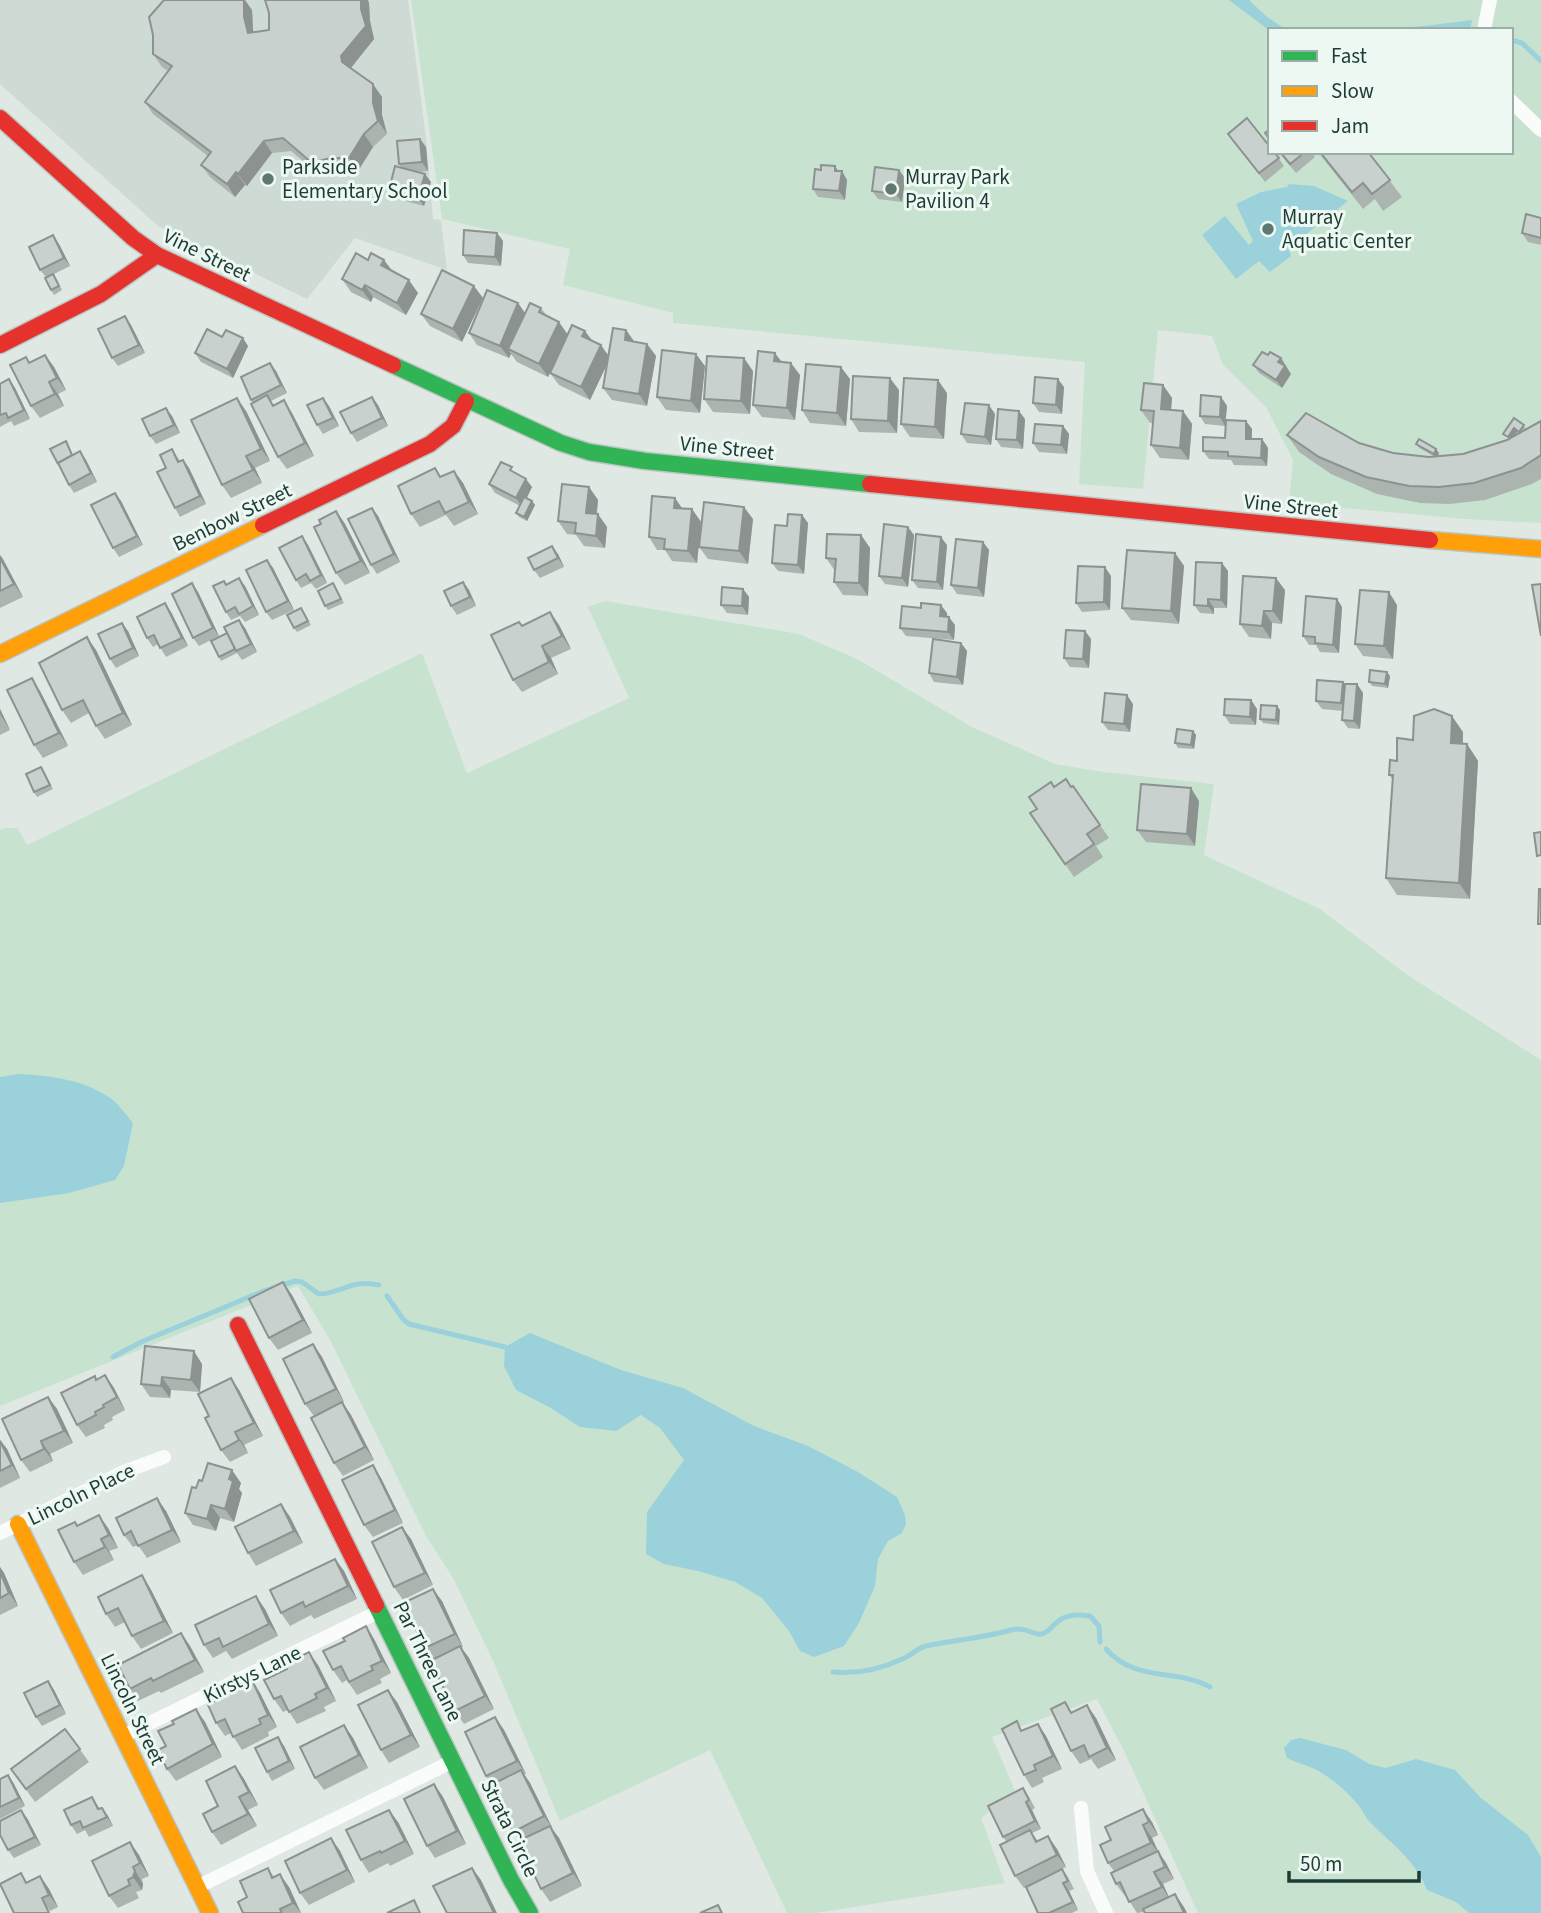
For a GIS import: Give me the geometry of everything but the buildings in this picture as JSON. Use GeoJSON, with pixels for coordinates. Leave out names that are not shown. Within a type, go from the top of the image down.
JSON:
{"type":"FeatureCollection","features":[{"type":"Feature","properties":{"kind":"street"},"geometry":{"type":"LineString","coordinates":[[1485,24],[1490,0]]}},
{"type":"Feature","properties":{"kind":"street"},"geometry":{"type":"LineString","coordinates":[[1513,103],[1541,130]]}},
{"type":"Feature","properties":{"kind":"street","name":"Vine Street"},"geometry":{"type":"LineString","coordinates":[[0,118],[133,238],[157,256],[466,401],[561,443],[589,452],[645,461],[1541,549]]}},
{"type":"Feature","properties":{"kind":"street"},"geometry":{"type":"LineString","coordinates":[[0,345],[97,298],[134,275],[157,256]]}},
{"type":"Feature","properties":{"kind":"street","name":"Benbow Street"},"geometry":{"type":"LineString","coordinates":[[0,653],[430,444],[453,426],[466,401]]}},
{"type":"Feature","properties":{"kind":"street","name":"Par Three Lane"},"geometry":{"type":"LineString","coordinates":[[238,1325],[453,1761]]}},
{"type":"Feature","properties":{"kind":"street","name":"Lincoln Place"},"geometry":{"type":"LineString","coordinates":[[0,1533],[126,1471],[163,1457]]}},
{"type":"Feature","properties":{"kind":"street","name":"Lincoln Street"},"geometry":{"type":"LineString","coordinates":[[18,1524],[210,1913]]}},
{"type":"Feature","properties":{"kind":"street","name":"Kirstys Lane"},"geometry":{"type":"LineString","coordinates":[[123,1736],[380,1611]]}},
{"type":"Feature","properties":{"kind":"street"},"geometry":{"type":"LineString","coordinates":[[197,1887],[453,1761]]}},
{"type":"Feature","properties":{"kind":"street","name":"Strata Circle"},"geometry":{"type":"LineString","coordinates":[[453,1761],[530,1913]]}},
{"type":"Feature","properties":{"kind":"street"},"geometry":{"type":"LineString","coordinates":[[1081,1808],[1087,1871],[1106,1913]]}},
{"type":"Feature","properties":{"kind":"shaded area","name":"Parkside Elementary School"},"geometry":{"type":"Polygon","coordinates":[[[0,0],[408,0],[426,138],[433,219],[441,220],[447,270],[355,238],[307,299],[158,226],[0,84],[0,0]]]}},
{"type":"Feature","properties":{"kind":"green space"},"geometry":{"type":"Polygon","coordinates":[[[411,0],[1541,0],[1541,523],[1289,503],[1293,460],[1266,407],[1223,365],[1212,336],[1158,330],[1143,489],[1079,484],[1085,362],[673,323],[673,313],[563,285],[570,249],[442,219],[411,0]]]}},
{"type":"Feature","properties":{"kind":"green space"},"geometry":{"type":"Polygon","coordinates":[[[605,601],[799,634],[857,659],[972,727],[1055,764],[1214,784],[1204,855],[1320,909],[1406,974],[1541,1060],[1541,1913],[1198,1913],[1125,1753],[1097,1699],[992,1737],[1016,1793],[981,1818],[1005,1883],[816,1913],[787,1913],[710,1750],[560,1821],[494,1663],[453,1578],[426,1536],[330,1340],[298,1286],[0,1406],[0,830],[18,828],[27,845],[422,653],[467,773],[629,698],[588,607],[605,601]]]}},
{"type":"Feature","properties":{"kind":"water"},"geometry":{"type":"Polygon","coordinates":[[[1229,0],[1249,0],[1284,28],[1268,29],[1229,0]]]}},
{"type":"Feature","properties":{"kind":"water"},"geometry":{"type":"Polygon","coordinates":[[[1472,20],[1470,28],[1396,28],[1472,20]]]}},
{"type":"Feature","properties":{"kind":"water"},"geometry":{"type":"Polygon","coordinates":[[[1289,184],[1314,186],[1348,201],[1289,248],[1291,256],[1270,272],[1259,261],[1236,279],[1202,235],[1225,216],[1249,245],[1253,241],[1236,204],[1261,192],[1287,187],[1289,184]]]}},
{"type":"Feature","properties":{"kind":"water"},"geometry":{"type":"Polygon","coordinates":[[[19,1074],[55,1077],[78,1083],[100,1092],[119,1106],[133,1123],[124,1166],[115,1180],[69,1193],[0,1203],[0,1077],[19,1074]]]}},
{"type":"Feature","properties":{"kind":"water"},"geometry":{"type":"Polygon","coordinates":[[[530,1333],[621,1370],[683,1388],[754,1426],[808,1446],[858,1472],[897,1497],[906,1524],[902,1533],[888,1541],[878,1559],[875,1586],[859,1623],[844,1646],[814,1657],[800,1651],[789,1631],[762,1598],[735,1582],[664,1564],[646,1554],[647,1512],[684,1460],[660,1428],[641,1415],[616,1431],[580,1427],[516,1390],[504,1366],[505,1347],[530,1333]]]}},
{"type":"Feature","properties":{"kind":"water"},"geometry":{"type":"Polygon","coordinates":[[[1300,1738],[1346,1750],[1369,1764],[1386,1768],[1416,1759],[1455,1770],[1481,1798],[1528,1835],[1541,1857],[1541,1913],[1469,1913],[1456,1902],[1427,1890],[1402,1852],[1368,1820],[1347,1792],[1318,1771],[1287,1758],[1284,1748],[1291,1740],[1300,1738]]]}},
{"type":"Feature","properties":{"kind":"waterway"},"geometry":{"type":"LineString","coordinates":[[1513,41],[1522,43],[1541,61]]}},
{"type":"Feature","properties":{"kind":"waterway"},"geometry":{"type":"LineString","coordinates":[[113,1357],[141,1342],[264,1291],[295,1281],[302,1282],[319,1294],[353,1285],[379,1285]]}},
{"type":"Feature","properties":{"kind":"waterway"},"geometry":{"type":"LineString","coordinates":[[387,1296],[409,1324],[505,1347]]}},
{"type":"Feature","properties":{"kind":"waterway"},"geometry":{"type":"LineString","coordinates":[[833,1672],[877,1668],[894,1663],[926,1646],[1011,1630],[1021,1629],[1042,1634],[1063,1618],[1071,1616],[1090,1616],[1099,1626],[1100,1642]]}},
{"type":"Feature","properties":{"kind":"waterway"},"geometry":{"type":"LineString","coordinates":[[1106,1649],[1130,1667],[1197,1681],[1210,1687]]}},
{"type":"Feature","properties":{"kind":"traffic: fast"},"geometry":{"type":"LineString","coordinates":[[393,365],[561,443],[589,452],[645,461],[870,484]]}},
{"type":"Feature","properties":{"kind":"traffic: fast"},"geometry":{"type":"LineString","coordinates":[[376,1605],[511,1880],[530,1913]]}},
{"type":"Feature","properties":{"kind":"traffic: slow"},"geometry":{"type":"LineString","coordinates":[[0,654],[263,525]]}},
{"type":"Feature","properties":{"kind":"traffic: slow"},"geometry":{"type":"LineString","coordinates":[[1430,540],[1541,549]]}},
{"type":"Feature","properties":{"kind":"traffic: slow"},"geometry":{"type":"LineString","coordinates":[[18,1524],[210,1913]]}},
{"type":"Feature","properties":{"kind":"traffic: jam"},"geometry":{"type":"LineString","coordinates":[[0,118],[133,238],[157,255],[393,365]]}},
{"type":"Feature","properties":{"kind":"traffic: jam"},"geometry":{"type":"LineString","coordinates":[[0,345],[101,294],[157,255]]}},
{"type":"Feature","properties":{"kind":"traffic: jam"},"geometry":{"type":"LineString","coordinates":[[263,525],[430,444],[453,426],[466,401]]}},
{"type":"Feature","properties":{"kind":"traffic: jam"},"geometry":{"type":"LineString","coordinates":[[870,484],[1430,540]]}},
{"type":"Feature","properties":{"kind":"traffic: jam"},"geometry":{"type":"LineString","coordinates":[[238,1325],[376,1605]]}},
{"type":"Feature","properties":{"kind":"place","name":"Parkside Elementary School"},"geometry":{"type":"Point","coordinates":[268,179]}},
{"type":"Feature","properties":{"kind":"place","name":"Murray Park Pavilion 4"},"geometry":{"type":"Point","coordinates":[891,189]}},
{"type":"Feature","properties":{"kind":"place","name":"Murray Aquatic Center"},"geometry":{"type":"Point","coordinates":[1268,229]}}]}
